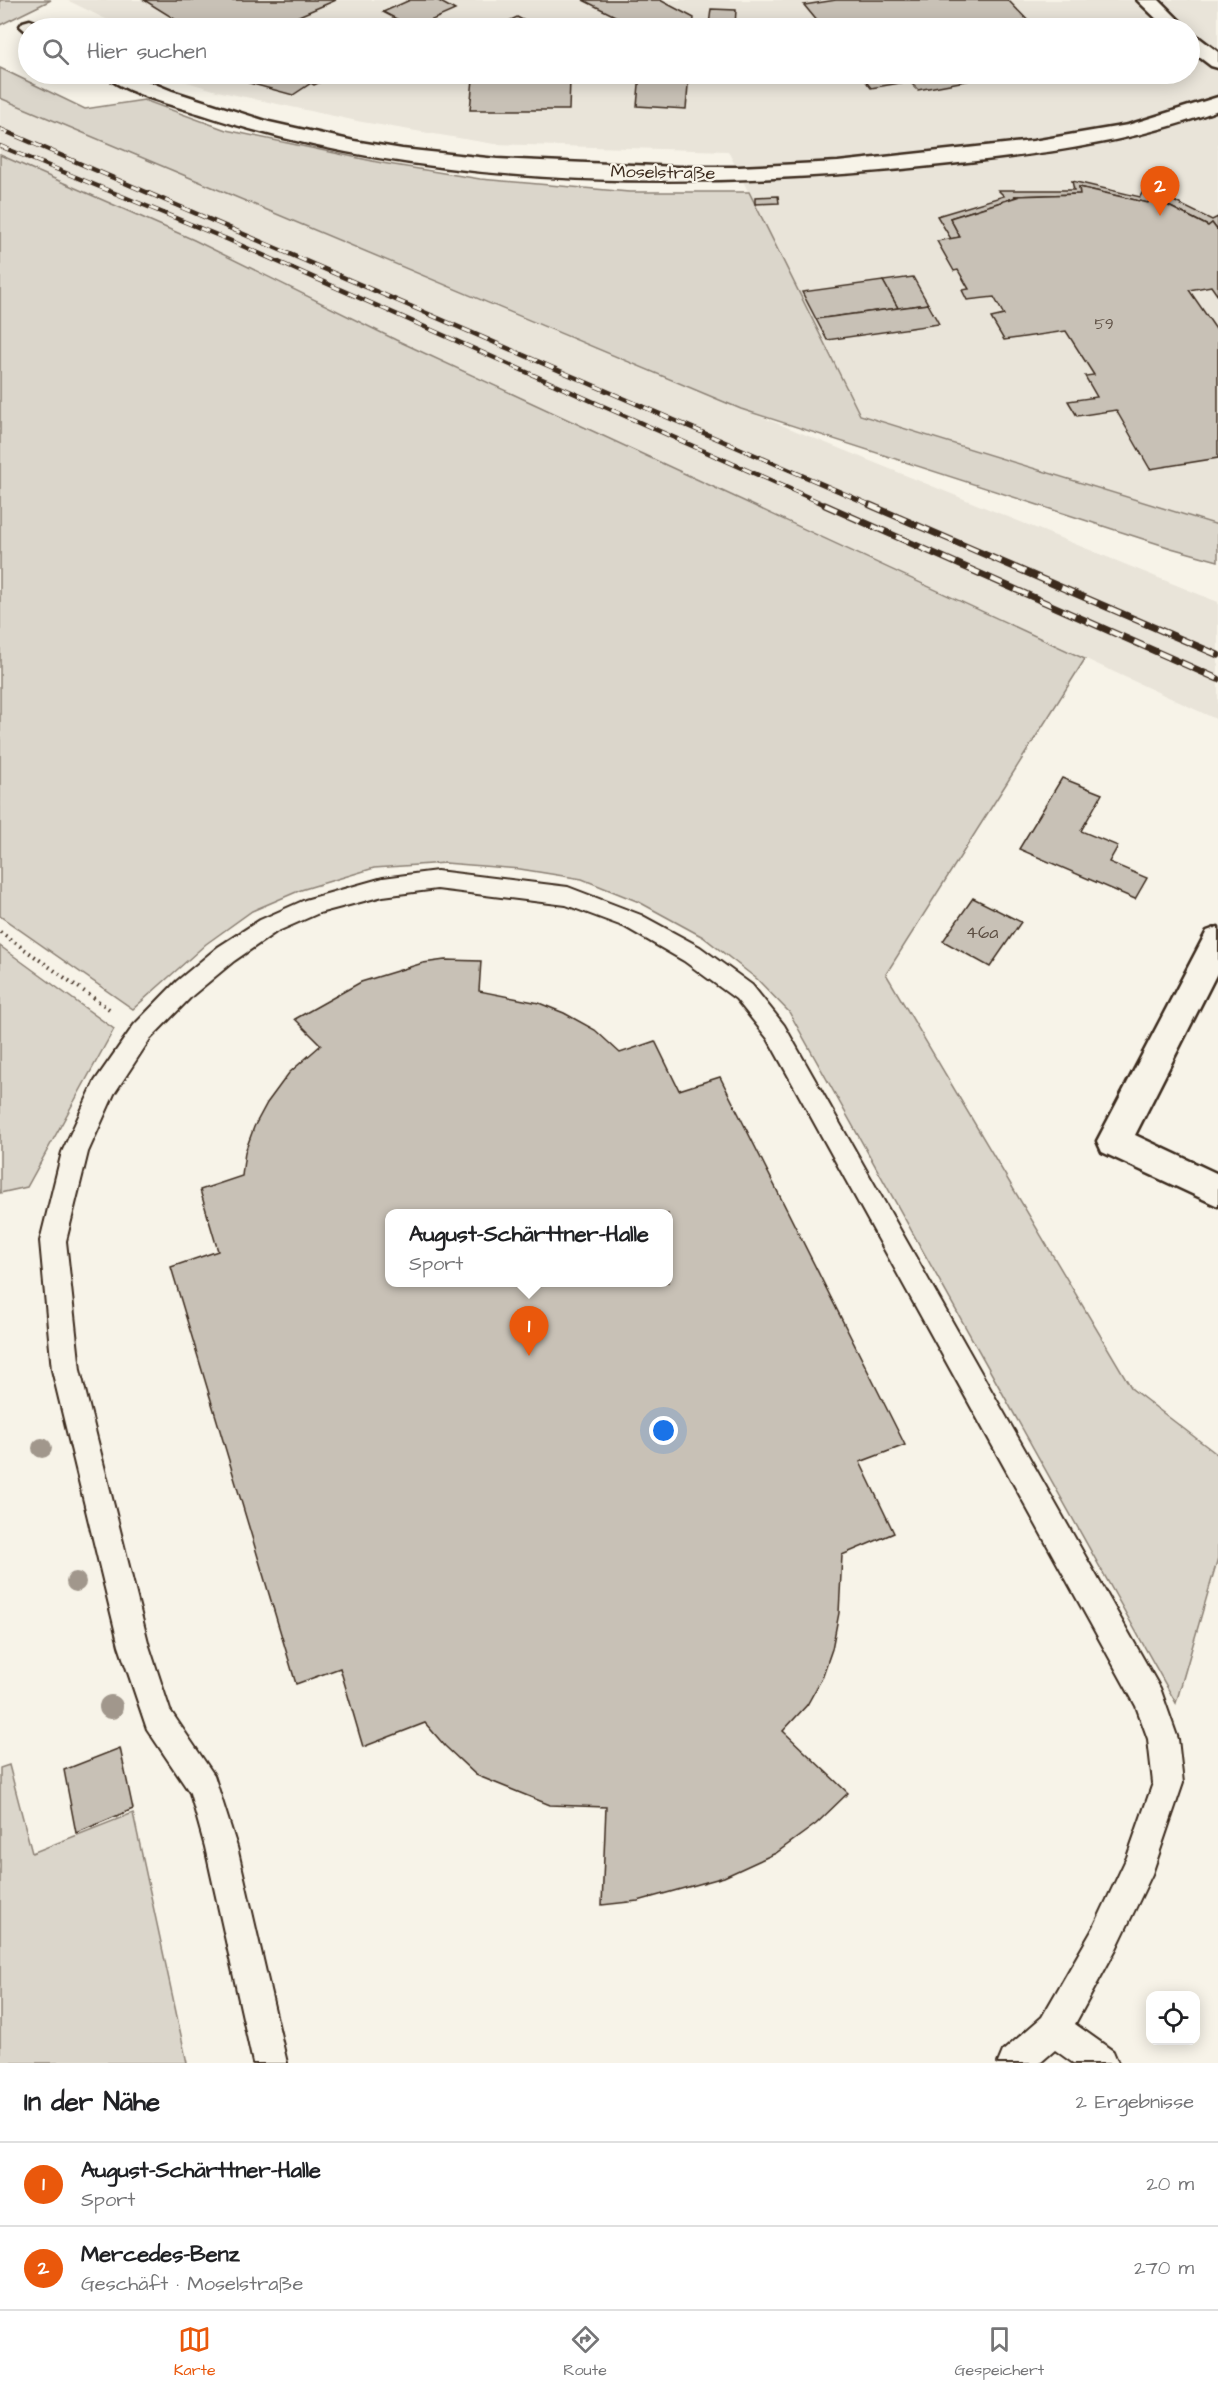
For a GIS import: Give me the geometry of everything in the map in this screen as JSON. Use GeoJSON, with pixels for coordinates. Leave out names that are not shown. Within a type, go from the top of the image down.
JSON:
{"type":"FeatureCollection","features":[{"type":"Feature","properties":{"kind":"street"},"geometry":{"type":"LineString","coordinates":[[1147,0],[1166,18]]}},
{"type":"Feature","properties":{"kind":"street"},"geometry":{"type":"LineString","coordinates":[[1200,48],[1218,62]]}},
{"type":"Feature","properties":{"kind":"street","name":"Moselstraße"},"geometry":{"type":"LineString","coordinates":[[140,84],[184,102],[273,131],[387,153],[453,163],[556,170],[707,174],[868,167],[1021,149],[1168,121],[1218,103]]}},
{"type":"Feature","properties":{"kind":"street"},"geometry":{"type":"LineString","coordinates":[[1218,940],[1114,1140],[1218,1191]]}},
{"type":"Feature","properties":{"kind":"lane"},"geometry":{"type":"LineString","coordinates":[[270,2063],[221,1847],[203,1786],[158,1718],[134,1646],[66,1370],[53,1241],[75,1152],[104,1088],[142,1032],[185,988],[226,954],[268,926],[313,906],[383,887],[438,880],[510,887],[568,896],[633,921],[692,954],[744,992],[776,1032],[1149,1700],[1163,1739],[1168,1782],[1141,1863],[1105,1938],[1054,2029],[1015,2063]]}},
{"type":"Feature","properties":{"kind":"lane"},"geometry":{"type":"LineString","coordinates":[[1054,2029],[1101,2063]]}},
{"type":"Feature","properties":{"kind":"path"},"geometry":{"type":"LineString","coordinates":[[0,932],[142,1032]]}},
{"type":"Feature","properties":{"kind":"shaded area"},"geometry":{"type":"Polygon","coordinates":[[[0,0],[51,0],[0,25],[0,0]]]}},
{"type":"Feature","properties":{"kind":"shaded area"},"geometry":{"type":"Polygon","coordinates":[[[67,0],[1218,0],[1218,525],[860,415],[728,151],[494,144],[362,122],[194,84],[1200,84],[1200,18],[104,18],[67,0]]]}},
{"type":"Feature","properties":{"kind":"shaded area"},"geometry":{"type":"Polygon","coordinates":[[[0,68],[18,77],[18,84],[33,84],[85,109],[144,100],[226,130],[382,163],[480,179],[629,192],[749,192],[860,415],[1218,525],[1218,561],[1171,548],[741,409],[0,98],[0,68]]]}},
{"type":"Feature","properties":{"kind":"shaded area"},"geometry":{"type":"Polygon","coordinates":[[[0,98],[653,373],[1218,602],[1218,720],[396,340],[194,240],[0,155],[0,98]]]}},
{"type":"Feature","properties":{"kind":"shaded area"},"geometry":{"type":"Polygon","coordinates":[[[0,155],[194,240],[396,340],[1085,659],[886,974],[1132,1389],[1218,1455],[1218,1558],[1176,1703],[789,1012],[757,979],[703,937],[639,902],[582,879],[520,869],[445,863],[374,868],[301,890],[252,911],[206,944],[133,1009],[0,916],[0,155]]]}},
{"type":"Feature","properties":{"kind":"shaded area"},"geometry":{"type":"Polygon","coordinates":[[[0,946],[114,1029],[27,1187],[0,1193],[0,946]]]}},
{"type":"Feature","properties":{"kind":"shaded area"},"geometry":{"type":"Polygon","coordinates":[[[9,1765],[32,1853],[133,1813],[187,2063],[0,2063],[0,1768],[9,1765]]]}},
{"type":"Feature","properties":{"kind":"building"},"geometry":{"type":"Polygon","coordinates":[[[144,0],[336,0],[294,18],[173,18],[144,0]]]}},
{"type":"Feature","properties":{"kind":"building"},"geometry":{"type":"Polygon","coordinates":[[[410,0],[437,0],[455,10],[437,18],[395,18],[383,12],[410,0]]]}},
{"type":"Feature","properties":{"kind":"building"},"geometry":{"type":"Polygon","coordinates":[[[583,0],[660,0],[694,18],[619,18],[583,0]]]}},
{"type":"Feature","properties":{"kind":"building"},"geometry":{"type":"Polygon","coordinates":[[[836,0],[1008,0],[1025,18],[815,18],[804,5],[836,0]]]}},
{"type":"Feature","properties":{"kind":"building"},"geometry":{"type":"Polygon","coordinates":[[[711,9],[736,10],[736,18],[710,18],[711,9]]]}},
{"type":"Feature","properties":{"kind":"building"},"geometry":{"type":"Polygon","coordinates":[[[253,84],[310,84],[293,95],[253,84]]]}},
{"type":"Feature","properties":{"kind":"building"},"geometry":{"type":"Polygon","coordinates":[[[473,84],[570,84],[569,110],[470,110],[473,84]]]}},
{"type":"Feature","properties":{"kind":"building"},"geometry":{"type":"Polygon","coordinates":[[[639,84],[688,84],[686,109],[637,106],[639,84]]]}},
{"type":"Feature","properties":{"kind":"building"},"geometry":{"type":"Polygon","coordinates":[[[868,84],[894,84],[871,88],[868,84]]]}},
{"type":"Feature","properties":{"kind":"building"},"geometry":{"type":"Polygon","coordinates":[[[912,84],[950,84],[918,90],[912,84]]]}},
{"type":"Feature","properties":{"kind":"building"},"geometry":{"type":"Polygon","coordinates":[[[1072,181],[1140,197],[1145,187],[1212,220],[1218,217],[1218,231],[1212,223],[1208,226],[1151,197],[1148,203],[1079,187],[1080,194],[1014,196],[1017,197],[950,218],[960,237],[951,239],[937,216],[1004,196],[998,190],[1074,190],[1072,181]]]}},
{"type":"Feature","properties":{"kind":"building"},"geometry":{"type":"Polygon","coordinates":[[[1079,187],[1148,203],[1151,197],[1208,226],[1212,223],[1218,231],[1218,296],[1211,286],[1189,290],[1218,332],[1218,458],[1150,469],[1116,410],[1077,416],[1068,401],[1097,397],[1085,376],[1094,375],[1066,331],[1004,340],[991,318],[1004,315],[994,297],[967,300],[962,290],[969,289],[958,270],[954,271],[937,241],[960,237],[950,218],[1017,197],[1014,196],[1080,194],[1079,187]]]}},
{"type":"Feature","properties":{"kind":"building"},"geometry":{"type":"Polygon","coordinates":[[[778,196],[779,203],[755,204],[755,197],[778,196]]]}},
{"type":"Feature","properties":{"kind":"building"},"geometry":{"type":"Polygon","coordinates":[[[913,277],[928,304],[898,308],[883,281],[913,277]]]}},
{"type":"Feature","properties":{"kind":"building"},"geometry":{"type":"Polygon","coordinates":[[[883,281],[898,308],[816,319],[802,292],[883,281]]]}},
{"type":"Feature","properties":{"kind":"building"},"geometry":{"type":"Polygon","coordinates":[[[928,304],[939,324],[827,340],[816,319],[928,304]]]}},
{"type":"Feature","properties":{"kind":"building"},"geometry":{"type":"Polygon","coordinates":[[[1062,778],[1102,794],[1081,831],[1118,846],[1109,862],[1147,878],[1135,899],[1019,849],[1062,778]]]}},
{"type":"Feature","properties":{"kind":"building"},"geometry":{"type":"Polygon","coordinates":[[[973,898],[1021,922],[990,967],[943,941],[973,898]]]}},
{"type":"Feature","properties":{"kind":"building"},"geometry":{"type":"Polygon","coordinates":[[[445,960],[481,961],[479,991],[539,1003],[564,1013],[595,1030],[620,1053],[655,1041],[679,1090],[720,1077],[905,1445],[860,1462],[894,1533],[842,1555],[839,1613],[832,1649],[822,1678],[807,1705],[783,1731],[848,1793],[816,1824],[776,1853],[724,1877],[638,1901],[602,1905],[606,1807],[550,1805],[476,1775],[445,1746],[425,1723],[363,1747],[340,1668],[296,1684],[171,1267],[218,1251],[200,1190],[242,1176],[245,1152],[254,1127],[267,1103],[289,1073],[321,1045],[295,1019],[361,982],[423,963],[445,960]]]}},
{"type":"Feature","properties":{"kind":"building"},"geometry":{"type":"Polygon","coordinates":[[[120,1748],[133,1809],[76,1833],[64,1770],[120,1748]]]}},
{"type":"Feature","properties":{"kind":"railway"},"geometry":{"type":"LineString","coordinates":[[0,129],[873,506]]}},
{"type":"Feature","properties":{"kind":"railway"},"geometry":{"type":"LineString","coordinates":[[0,146],[229,240],[828,506]]}},
{"type":"Feature","properties":{"kind":"railway"},"geometry":{"type":"LineString","coordinates":[[825,505],[1218,679]]}},
{"type":"Feature","properties":{"kind":"railway"},"geometry":{"type":"LineString","coordinates":[[870,505],[1218,655]]}},
{"type":"Feature","properties":{"kind":"place","name":"Mercedes-Benz"},"geometry":{"type":"Point","coordinates":[1160,216]}},
{"type":"Feature","properties":{"kind":"place","name":"August-Schärttner-Halle"},"geometry":{"type":"Point","coordinates":[529,1356]}}]}
